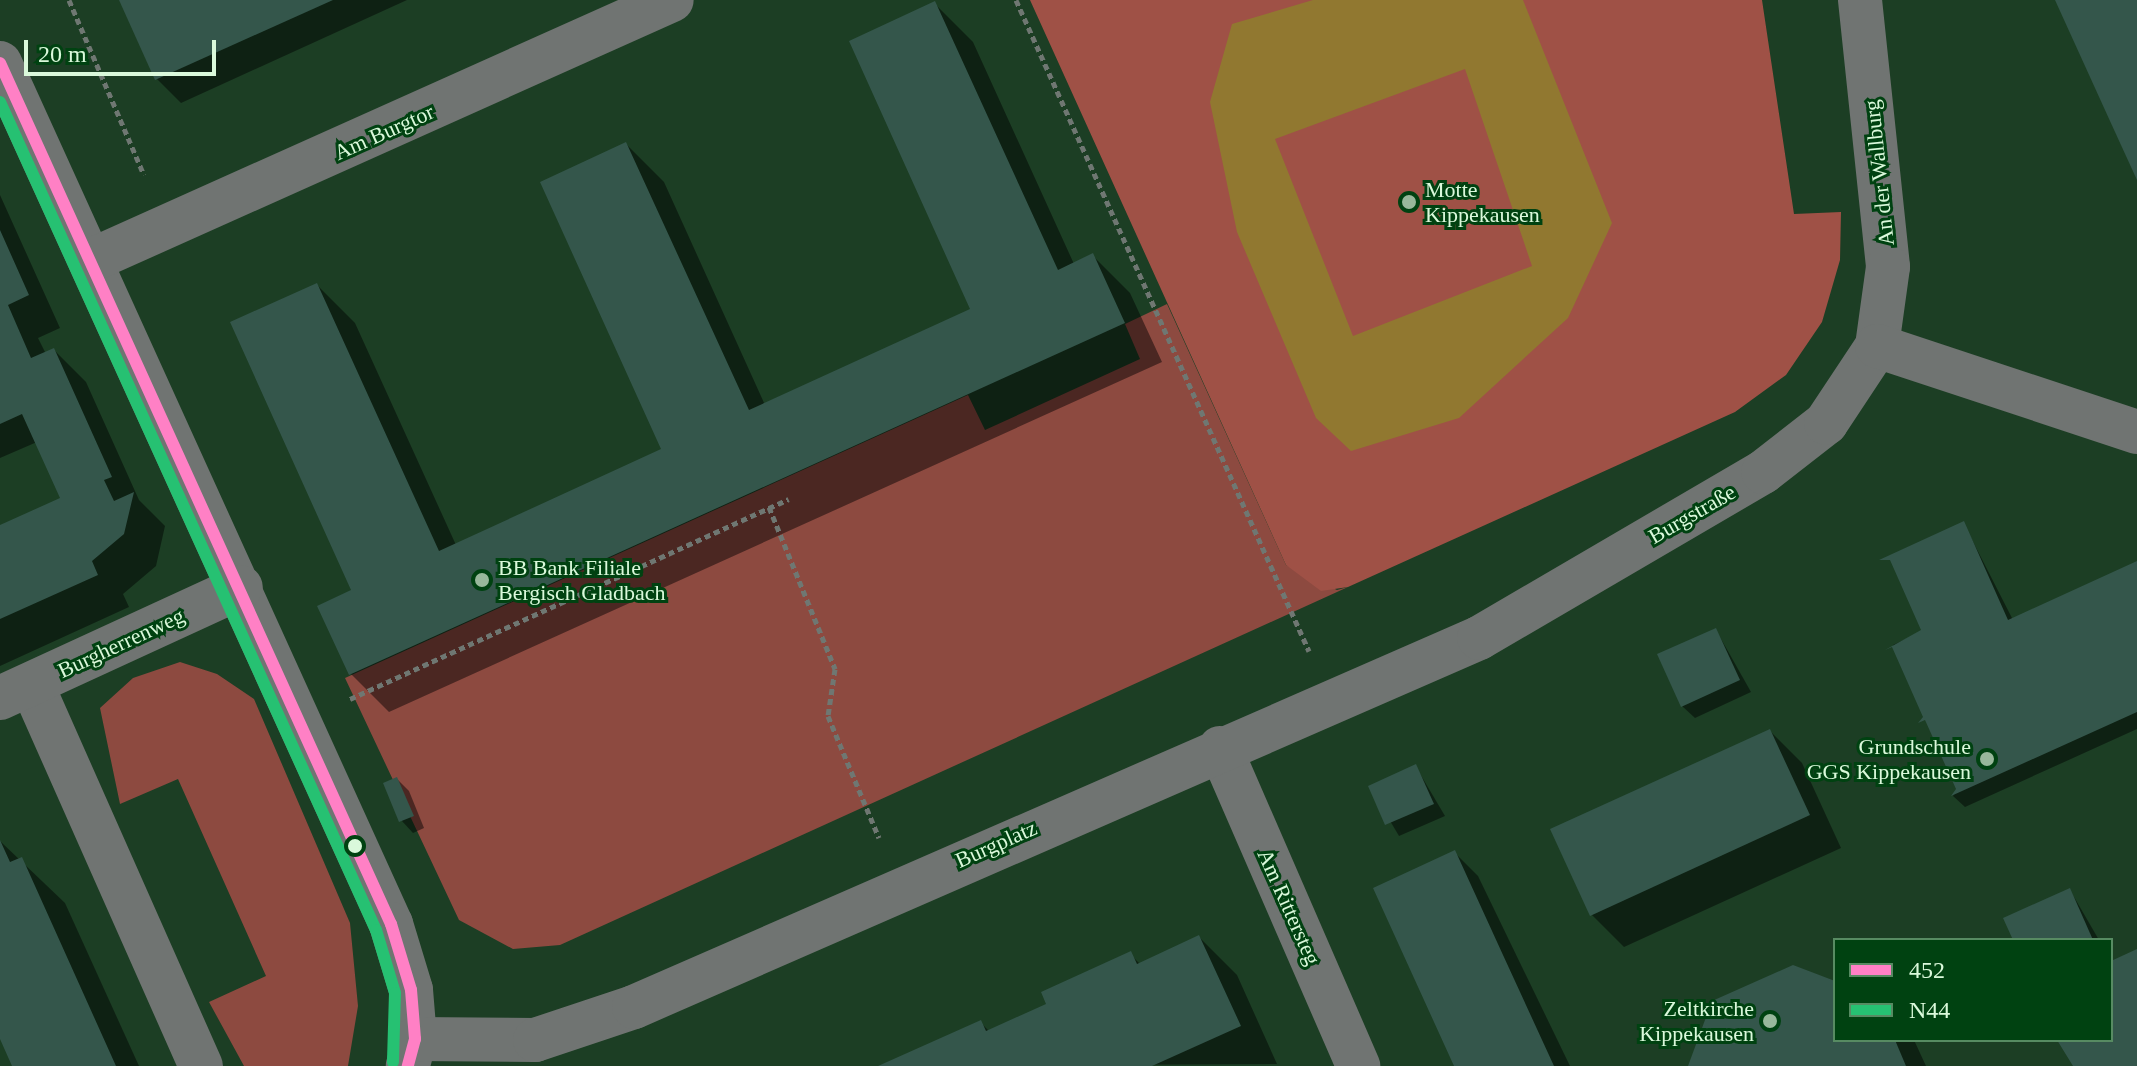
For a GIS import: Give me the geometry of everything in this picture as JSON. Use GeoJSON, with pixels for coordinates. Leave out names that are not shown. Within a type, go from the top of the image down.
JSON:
{"type":"FeatureCollection","features":[{"type":"Feature","properties":{"kind":"street","name":"Am Burgtor"},"geometry":{"type":"LineString","coordinates":[[94,259],[672,0]]}},
{"type":"Feature","properties":{"kind":"street","name":"An der Wallburg"},"geometry":{"type":"LineString","coordinates":[[1860,0],[1888,267],[1877,346]]}},
{"type":"Feature","properties":{"kind":"street","name":"Burgplatz"},"geometry":{"type":"LineString","coordinates":[[0,63],[94,259],[391,924],[411,990],[412,1052],[535,1040],[634,1007],[1220,748]]}},
{"type":"Feature","properties":{"kind":"street","name":"Burgstraße"},"geometry":{"type":"LineString","coordinates":[[1220,748],[1479,638],[1763,472],[1826,423],[1877,346]]}},
{"type":"Feature","properties":{"kind":"street"},"geometry":{"type":"LineString","coordinates":[[1877,346],[2137,432]]}},
{"type":"Feature","properties":{"kind":"street","name":"Burgherrenweg"},"geometry":{"type":"LineString","coordinates":[[16,692],[241,587]]}},
{"type":"Feature","properties":{"kind":"street"},"geometry":{"type":"LineString","coordinates":[[16,692],[201,1066]]}},
{"type":"Feature","properties":{"kind":"street","name":"Am Rittersteg"},"geometry":{"type":"LineString","coordinates":[[1220,748],[1358,1066]]}},
{"type":"Feature","properties":{"kind":"path"},"geometry":{"type":"LineString","coordinates":[[69,0],[169,226]]}},
{"type":"Feature","properties":{"kind":"path"},"geometry":{"type":"LineString","coordinates":[[1016,0],[1331,699]]}},
{"type":"Feature","properties":{"kind":"path"},"geometry":{"type":"LineString","coordinates":[[301,719],[788,499]]}},
{"type":"Feature","properties":{"kind":"path"},"geometry":{"type":"LineString","coordinates":[[769,507],[835,669],[828,716],[834,736],[901,888]]}},
{"type":"Feature","properties":{"kind":"shaded area"},"geometry":{"type":"Polygon","coordinates":[[[1030,0],[1762,0],[1794,214],[1841,212],[1840,260],[1822,322],[1786,375],[1735,412],[1348,587],[1321,591],[1286,565],[1030,0]]]}},
{"type":"Feature","properties":{"kind":"shaded area"},"geometry":{"type":"Polygon","coordinates":[[[1313,0],[1523,0],[1612,223],[1568,318],[1459,418],[1351,451],[1316,418],[1237,232],[1210,102],[1232,24],[1313,0]],[[1465,69],[1275,139],[1353,336],[1532,266],[1465,69]]]}},
{"type":"Feature","properties":{"kind":"shaded area"},"geometry":{"type":"Polygon","coordinates":[[[1167,304],[1286,565],[1337,590],[1348,587],[560,945],[513,949],[459,920],[345,678],[968,395],[985,430],[1140,359],[1125,324],[1167,304]]]}},
{"type":"Feature","properties":{"kind":"shaded area"},"geometry":{"type":"Polygon","coordinates":[[[180,662],[217,674],[254,699],[350,923],[358,1006],[348,1066],[244,1066],[209,1002],[266,976],[178,779],[120,804],[100,708],[133,678],[180,662]]]}},
{"type":"Feature","properties":{"kind":"building"},"geometry":{"type":"Polygon","coordinates":[[[119,0],[333,0],[155,80],[119,0]]]}},
{"type":"Feature","properties":{"kind":"building"},"geometry":{"type":"Polygon","coordinates":[[[2055,0],[2137,0],[2137,180],[2110,121],[2055,0]]]}},
{"type":"Feature","properties":{"kind":"building"},"geometry":{"type":"Polygon","coordinates":[[[935,1],[1058,270],[1093,253],[1125,323],[349,675],[317,606],[351,590],[230,322],[317,283],[439,551],[661,449],[540,182],[626,142],[749,410],[970,309],[849,41],[935,1]]]}},
{"type":"Feature","properties":{"kind":"building"},"geometry":{"type":"Polygon","coordinates":[[[0,230],[29,295],[8,305],[31,358],[54,348],[112,477],[104,480],[114,501],[134,492],[124,534],[92,561],[98,575],[0,619],[0,525],[60,498],[22,414],[0,424],[0,230]]]}},
{"type":"Feature","properties":{"kind":"building"},"geometry":{"type":"Polygon","coordinates":[[[1964,521],[2008,620],[2137,561],[2137,712],[1951,796],[1956,789],[1925,720],[1918,723],[1923,717],[1892,647],[1885,650],[1921,630],[1890,560],[1879,560],[1964,521]]]}},
{"type":"Feature","properties":{"kind":"building"},"geometry":{"type":"Polygon","coordinates":[[[1716,628],[1740,680],[1681,707],[1657,654],[1716,628]]]}},
{"type":"Feature","properties":{"kind":"building"},"geometry":{"type":"Polygon","coordinates":[[[1770,729],[1810,815],[1590,916],[1550,829],[1770,729]]]}},
{"type":"Feature","properties":{"kind":"building"},"geometry":{"type":"Polygon","coordinates":[[[1416,764],[1434,804],[1385,825],[1368,786],[1416,764]]]}},
{"type":"Feature","properties":{"kind":"building"},"geometry":{"type":"Polygon","coordinates":[[[397,777],[414,816],[399,822],[383,783],[397,777]]]}},
{"type":"Feature","properties":{"kind":"building"},"geometry":{"type":"Polygon","coordinates":[[[0,840],[10,862],[22,857],[116,1066],[12,1066],[0,1039],[0,840]]]}},
{"type":"Feature","properties":{"kind":"building"},"geometry":{"type":"Polygon","coordinates":[[[1455,850],[1554,1066],[1454,1066],[1373,888],[1455,850]]]}},
{"type":"Feature","properties":{"kind":"building"},"geometry":{"type":"Polygon","coordinates":[[[2070,888],[2092,938],[2012,938],[2003,918],[2070,888]]]}},
{"type":"Feature","properties":{"kind":"building"},"geometry":{"type":"Polygon","coordinates":[[[1199,935],[1241,1026],[1152,1066],[878,1066],[981,1020],[986,1031],[1046,1004],[1041,992],[1131,951],[1137,964],[1199,935]]]}},
{"type":"Feature","properties":{"kind":"building"},"geometry":{"type":"Polygon","coordinates":[[[2137,949],[2137,1066],[2073,1066],[2058,1042],[2113,1042],[2113,960],[2137,949]]]}},
{"type":"Feature","properties":{"kind":"building","name":"Zeltkirche Kippekausen"},"geometry":{"type":"Polygon","coordinates":[[[1793,965],[1833,980],[1833,1042],[1896,1042],[1906,1066],[1688,1066],[1712,1001],[1793,965]]]}},
{"type":"Feature","properties":{"kind":"transit line","name":"452"},"geometry":{"type":"LineString","coordinates":[[0,63],[391,924],[411,990],[415,1039],[408,1066]]}},
{"type":"Feature","properties":{"kind":"transit line","name":"N44"},"geometry":{"type":"LineString","coordinates":[[0,102],[376,930],[395,993],[393,1062]]}},
{"type":"Feature","properties":{"kind":"place","name":"Motte Kippekausen"},"geometry":{"type":"Point","coordinates":[1409,202]}},
{"type":"Feature","properties":{"kind":"place","name":"BB Bank Filiale Bergisch Gladbach"},"geometry":{"type":"Point","coordinates":[482,580]}},
{"type":"Feature","properties":{"kind":"place","name":"Grundschule GGS Kippekausen"},"geometry":{"type":"Point","coordinates":[1987,759]}},
{"type":"Feature","properties":{"kind":"place","name":"Zeltkirche Kippekausen"},"geometry":{"type":"Point","coordinates":[1770,1021]}}]}
